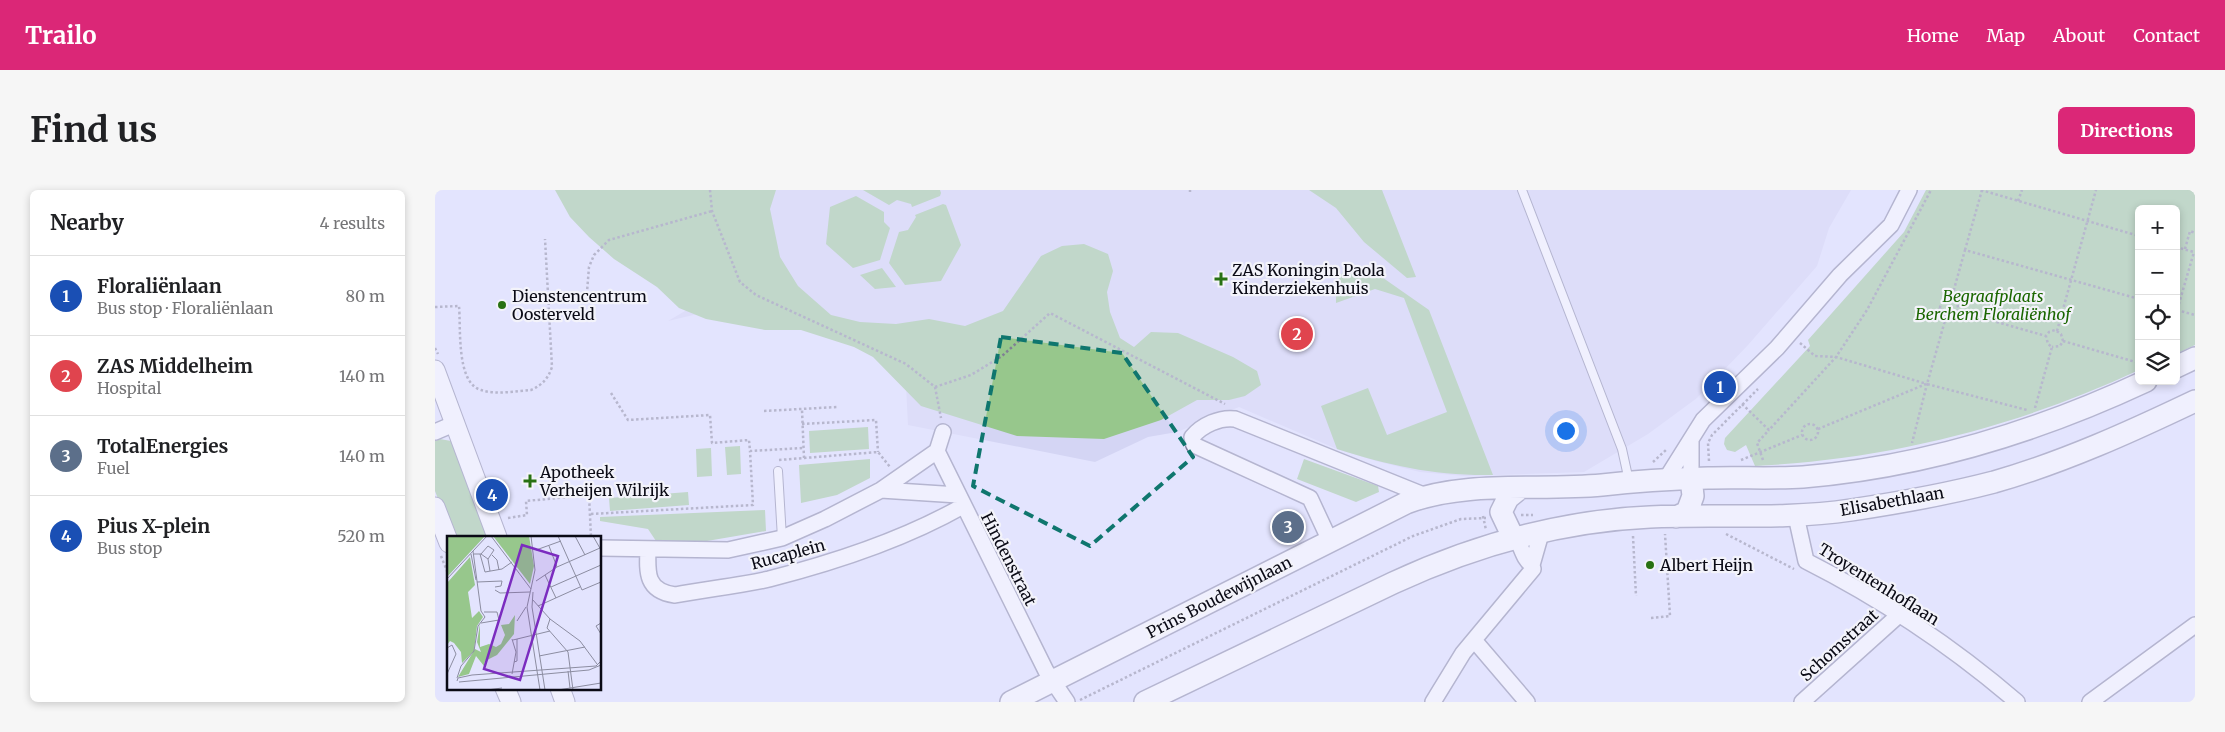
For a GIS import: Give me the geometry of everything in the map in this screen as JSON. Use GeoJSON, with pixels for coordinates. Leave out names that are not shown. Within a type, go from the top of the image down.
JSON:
{"type":"FeatureCollection","features":[{"type":"Feature","properties":{"kind":"main road"},"geometry":{"type":"LineString","coordinates":[[2180,365],[2195,358]]}},
{"type":"Feature","properties":{"kind":"main road"},"geometry":{"type":"LineString","coordinates":[[1666,479],[1691,473],[1803,476],[1928,459],[2030,429],[2137,385]]}},
{"type":"Feature","properties":{"kind":"main road","name":"Elisabethlaan"},"geometry":{"type":"LineString","coordinates":[[1544,530],[1607,520],[1670,522],[1796,516],[1850,510],[1993,482],[2095,446],[2195,401]]}},
{"type":"Feature","properties":{"kind":"main road"},"geometry":{"type":"LineString","coordinates":[[1670,522],[1687,512],[1693,496],[1691,473]]}},
{"type":"Feature","properties":{"kind":"main road","name":"Prins Boudewijnlaan"},"geometry":{"type":"LineString","coordinates":[[1011,702],[1330,541],[1405,504],[1426,496],[1481,490],[1601,485],[1666,479]]}},
{"type":"Feature","properties":{"kind":"main road"},"geometry":{"type":"LineString","coordinates":[[1516,538],[1511,533],[1501,512],[1508,498],[1519,489]]}},
{"type":"Feature","properties":{"kind":"main road"},"geometry":{"type":"LineString","coordinates":[[1145,702],[1430,566],[1544,530]]}},
{"type":"Feature","properties":{"kind":"street"},"geometry":{"type":"LineString","coordinates":[[1666,479],[1703,420],[1790,333],[1840,275],[1891,225],[1909,190]]}},
{"type":"Feature","properties":{"kind":"street"},"geometry":{"type":"LineString","coordinates":[[435,370],[439,392],[456,423],[497,536]]}},
{"type":"Feature","properties":{"kind":"street"},"geometry":{"type":"LineString","coordinates":[[1330,541],[1309,498],[1194,445],[1192,437],[1197,431],[1225,417],[1235,419],[1426,496]]}},
{"type":"Feature","properties":{"kind":"street"},"geometry":{"type":"LineString","coordinates":[[435,432],[456,423]]}},
{"type":"Feature","properties":{"kind":"street"},"geometry":{"type":"LineString","coordinates":[[937,451],[943,432]]}},
{"type":"Feature","properties":{"kind":"street"},"geometry":{"type":"LineString","coordinates":[[1691,437],[1691,473]]}},
{"type":"Feature","properties":{"kind":"street","name":"Rucaplein"},"geometry":{"type":"LineString","coordinates":[[601,548],[728,550],[781,538],[825,520],[881,490],[937,451]]}},
{"type":"Feature","properties":{"kind":"street","name":"Hindenstraat"},"geometry":{"type":"LineString","coordinates":[[937,451],[960,500],[1054,681],[1067,702]]}},
{"type":"Feature","properties":{"kind":"street"},"geometry":{"type":"LineString","coordinates":[[881,490],[960,500]]}},
{"type":"Feature","properties":{"kind":"street","name":"Rucaplein"},"geometry":{"type":"LineString","coordinates":[[648,549],[650,580],[656,589],[675,595],[768,579],[846,556],[903,535],[960,500]]}},
{"type":"Feature","properties":{"kind":"street"},"geometry":{"type":"LineString","coordinates":[[435,508],[447,538]]}},
{"type":"Feature","properties":{"kind":"street","name":"Troyentenhoflaan"},"geometry":{"type":"LineString","coordinates":[[1796,516],[1806,561],[1900,614],[1995,683],[2017,702]]}},
{"type":"Feature","properties":{"kind":"street"},"geometry":{"type":"LineString","coordinates":[[1433,702],[1453,668],[1474,640],[1533,569],[1532,565],[1540,537],[1544,530]]}},
{"type":"Feature","properties":{"kind":"street"},"geometry":{"type":"LineString","coordinates":[[1516,538],[1521,546],[1526,562],[1532,565]]}},
{"type":"Feature","properties":{"kind":"street","name":"Schomstraat"},"geometry":{"type":"LineString","coordinates":[[1802,702],[1900,614]]}},
{"type":"Feature","properties":{"kind":"street"},"geometry":{"type":"LineString","coordinates":[[2090,702],[2195,625]]}},
{"type":"Feature","properties":{"kind":"street"},"geometry":{"type":"LineString","coordinates":[[1474,640],[1527,702]]}},
{"type":"Feature","properties":{"kind":"street"},"geometry":{"type":"LineString","coordinates":[[506,690],[511,702]]}},
{"type":"Feature","properties":{"kind":"street"},"geometry":{"type":"LineString","coordinates":[[561,690],[565,702]]}},
{"type":"Feature","properties":{"kind":"lane"},"geometry":{"type":"LineString","coordinates":[[1522,190],[1622,449],[1629,481]]}},
{"type":"Feature","properties":{"kind":"lane"},"geometry":{"type":"LineString","coordinates":[[778,471],[781,538]]}},
{"type":"Feature","properties":{"kind":"path"},"geometry":{"type":"LineString","coordinates":[[710,190],[712,212],[740,282],[749,291],[906,364],[935,387],[943,432]]}},
{"type":"Feature","properties":{"kind":"path"},"geometry":{"type":"LineString","coordinates":[[1765,464],[1757,443],[1836,357],[1867,310],[1931,190]]}},
{"type":"Feature","properties":{"kind":"path"},"geometry":{"type":"LineString","coordinates":[[1951,300],[1982,190],[2135,235]]}},
{"type":"Feature","properties":{"kind":"path"},"geometry":{"type":"LineString","coordinates":[[2018,201],[2021,190]]}},
{"type":"Feature","properties":{"kind":"path"},"geometry":{"type":"LineString","coordinates":[[2057,331],[2096,190]]}},
{"type":"Feature","properties":{"kind":"path"},"geometry":{"type":"LineString","coordinates":[[548,302],[582,298],[587,292],[589,266],[594,255],[609,240],[712,212]]}},
{"type":"Feature","properties":{"kind":"path"},"geometry":{"type":"LineString","coordinates":[[2185,249],[2190,231],[2195,233]]}},
{"type":"Feature","properties":{"kind":"path"},"geometry":{"type":"LineString","coordinates":[[435,307],[459,306],[464,373],[472,386],[486,392],[531,390],[544,382],[552,367],[545,239]]}},
{"type":"Feature","properties":{"kind":"path"},"geometry":{"type":"LineString","coordinates":[[2180,248],[2194,252],[2180,301]]}},
{"type":"Feature","properties":{"kind":"path"},"geometry":{"type":"LineString","coordinates":[[1965,250],[2135,298]]}},
{"type":"Feature","properties":{"kind":"path"},"geometry":{"type":"LineString","coordinates":[[1946,300],[1951,300],[1957,305],[1957,311],[1953,316],[1946,317],[1942,313],[1941,306],[1946,300]]}},
{"type":"Feature","properties":{"kind":"path"},"geometry":{"type":"LineString","coordinates":[[1957,311],[2046,336]]}},
{"type":"Feature","properties":{"kind":"path"},"geometry":{"type":"LineString","coordinates":[[2180,312],[2195,315]]}},
{"type":"Feature","properties":{"kind":"path"},"geometry":{"type":"LineString","coordinates":[[935,387],[971,375],[1002,356],[1050,313],[1230,406],[1235,419]]}},
{"type":"Feature","properties":{"kind":"path"},"geometry":{"type":"LineString","coordinates":[[1920,443],[1911,445],[1946,317]]}},
{"type":"Feature","properties":{"kind":"path"},"geometry":{"type":"LineString","coordinates":[[2046,336],[2051,331],[2057,331],[2061,334],[2063,341],[2060,346],[2052,347]]}},
{"type":"Feature","properties":{"kind":"path"},"geometry":{"type":"LineString","coordinates":[[1790,333],[1815,356],[1836,357],[1927,384],[2034,412]]}},
{"type":"Feature","properties":{"kind":"path"},"geometry":{"type":"LineString","coordinates":[[2046,336],[2048,344],[2052,347]]}},
{"type":"Feature","properties":{"kind":"path"},"geometry":{"type":"LineString","coordinates":[[2063,341],[2135,362]]}},
{"type":"Feature","properties":{"kind":"path"},"geometry":{"type":"LineString","coordinates":[[2034,412],[2052,347]]}},
{"type":"Feature","properties":{"kind":"path"},"geometry":{"type":"LineString","coordinates":[[1818,429],[1927,384]]}},
{"type":"Feature","properties":{"kind":"path"},"geometry":{"type":"LineString","coordinates":[[1691,473],[1709,466],[1708,442],[1712,435],[1761,386]]}},
{"type":"Feature","properties":{"kind":"path"},"geometry":{"type":"LineString","coordinates":[[591,514],[753,505],[749,440],[712,443],[710,415],[628,420],[611,392]]}},
{"type":"Feature","properties":{"kind":"path"},"geometry":{"type":"LineString","coordinates":[[1742,404],[1769,430]]}},
{"type":"Feature","properties":{"kind":"path"},"geometry":{"type":"LineString","coordinates":[[764,411],[837,407]]}},
{"type":"Feature","properties":{"kind":"path"},"geometry":{"type":"LineString","coordinates":[[2025,414],[2042,408]]}},
{"type":"Feature","properties":{"kind":"path"},"geometry":{"type":"LineString","coordinates":[[802,410],[803,458]]}},
{"type":"Feature","properties":{"kind":"path"},"geometry":{"type":"LineString","coordinates":[[802,424],[876,420],[878,452],[898,478]]}},
{"type":"Feature","properties":{"kind":"path"},"geometry":{"type":"LineString","coordinates":[[1806,425],[1814,425],[1818,429],[1817,436],[1813,440],[1808,440],[1803,435],[1802,429],[1806,425]]}},
{"type":"Feature","properties":{"kind":"path"},"geometry":{"type":"LineString","coordinates":[[1737,462],[1803,435]]}},
{"type":"Feature","properties":{"kind":"path"},"geometry":{"type":"LineString","coordinates":[[750,451],[803,448]]}},
{"type":"Feature","properties":{"kind":"path"},"geometry":{"type":"LineString","coordinates":[[778,471],[777,460],[878,452]]}},
{"type":"Feature","properties":{"kind":"path"},"geometry":{"type":"LineString","coordinates":[[514,515],[527,514],[526,500],[589,495],[591,536]]}},
{"type":"Feature","properties":{"kind":"path"},"geometry":{"type":"LineString","coordinates":[[1076,702],[1413,536],[1461,519]]}},
{"type":"Feature","properties":{"kind":"path"},"geometry":{"type":"LineString","coordinates":[[1651,618],[1670,616],[1670,522]]}},
{"type":"Feature","properties":{"kind":"path"},"geometry":{"type":"LineString","coordinates":[[1633,530],[1636,596]]}},
{"type":"Feature","properties":{"kind":"path"},"geometry":{"type":"LineString","coordinates":[[1720,530],[1797,571],[1795,563]]}},
{"type":"Feature","properties":{"kind":"highlighted area"},"geometry":{"type":"Polygon","coordinates":[[[1001,337],[1122,353],[1193,457],[1090,546],[973,486],[1001,337]]]}},
{"type":"Feature","properties":{"kind":"shaded area"},"geometry":{"type":"Polygon","coordinates":[[[743,190],[1851,190],[1829,228],[1817,266],[1748,345],[1697,398],[1648,434],[1584,472],[1464,476],[1420,472],[1376,461],[1337,449],[1239,407],[1177,432],[1148,437],[1095,462],[908,425],[905,365],[812,323],[710,311],[668,321],[755,270],[743,190]]]}},
{"type":"Feature","properties":{"kind":"green space"},"geometry":{"type":"Polygon","coordinates":[[[555,190],[776,190],[770,209],[780,257],[798,286],[831,315],[860,322],[896,324],[929,319],[965,326],[1003,311],[1041,256],[1062,246],[1084,244],[1108,254],[1113,271],[1107,292],[1110,312],[1120,338],[1134,347],[1151,332],[1178,333],[1233,357],[1257,371],[1261,385],[1245,396],[1229,400],[1197,400],[1161,420],[1104,439],[1017,436],[921,406],[873,357],[854,347],[801,330],[765,330],[706,319],[679,308],[657,287],[614,259],[589,237],[570,217],[555,190]]]}},
{"type":"Feature","properties":{"kind":"green space"},"geometry":{"type":"Polygon","coordinates":[[[863,190],[940,190],[941,193],[940,196],[912,207],[911,204],[897,200],[889,205],[863,190]]]}},
{"type":"Feature","properties":{"kind":"green space"},"geometry":{"type":"Polygon","coordinates":[[[1309,190],[1382,190],[1416,277],[1407,278],[1364,242],[1336,208],[1309,190]]]}},
{"type":"Feature","properties":{"kind":"green space","name":"Begraafplaats Berchem Floraliënhof"},"geometry":{"type":"Polygon","coordinates":[[[1926,190],[2195,190],[2195,345],[2180,352],[2180,205],[2135,205],[2135,372],[2093,390],[1999,424],[1903,448],[1805,462],[1755,466],[1746,445],[1735,452],[1727,450],[1724,444],[1725,438],[1810,346],[1808,340],[1904,232],[1926,190]]]}},
{"type":"Feature","properties":{"kind":"green space"},"geometry":{"type":"Polygon","coordinates":[[[856,196],[884,212],[884,222],[890,228],[880,260],[853,268],[826,244],[830,207],[856,196]]]}},
{"type":"Feature","properties":{"kind":"green space"},"geometry":{"type":"Polygon","coordinates":[[[943,204],[946,205],[961,245],[941,281],[905,285],[889,263],[899,232],[908,230],[916,217],[915,215],[943,204]]]}},
{"type":"Feature","properties":{"kind":"green space"},"geometry":{"type":"Polygon","coordinates":[[[1366,266],[1429,310],[1493,475],[1452,474],[1413,469],[1337,449],[1321,406],[1368,388],[1387,435],[1447,412],[1404,298],[1375,289],[1336,303],[1340,276],[1349,269],[1366,266]]]}},
{"type":"Feature","properties":{"kind":"green space"},"geometry":{"type":"Polygon","coordinates":[[[882,268],[896,287],[875,289],[860,275],[882,268]]]}},
{"type":"Feature","properties":{"kind":"green space"},"geometry":{"type":"Polygon","coordinates":[[[868,427],[869,449],[810,453],[809,431],[868,427]]]}},
{"type":"Feature","properties":{"kind":"green space"},"geometry":{"type":"Polygon","coordinates":[[[440,439],[451,441],[493,536],[453,536],[435,491],[435,441],[440,439]]]}},
{"type":"Feature","properties":{"kind":"green space"},"geometry":{"type":"Polygon","coordinates":[[[740,446],[741,474],[727,475],[725,447],[740,446]]]}},
{"type":"Feature","properties":{"kind":"green space"},"geometry":{"type":"Polygon","coordinates":[[[711,448],[712,476],[697,477],[696,449],[711,448]]]}},
{"type":"Feature","properties":{"kind":"green space"},"geometry":{"type":"Polygon","coordinates":[[[870,459],[870,478],[837,495],[801,503],[799,465],[870,459]]]}},
{"type":"Feature","properties":{"kind":"green space"},"geometry":{"type":"Polygon","coordinates":[[[1304,459],[1378,486],[1379,492],[1356,502],[1297,479],[1304,459]]]}},
{"type":"Feature","properties":{"kind":"green space"},"geometry":{"type":"Polygon","coordinates":[[[688,492],[689,505],[610,511],[609,498],[688,492]]]}},
{"type":"Feature","properties":{"kind":"green space"},"geometry":{"type":"Polygon","coordinates":[[[765,510],[766,531],[707,541],[656,541],[648,529],[600,521],[600,517],[765,510]]]}},
{"type":"Feature","properties":{"kind":"place","name":"ZAS Koningin Paola Kinderziekenhuis"},"geometry":{"type":"Point","coordinates":[1221,279]}},
{"type":"Feature","properties":{"kind":"place","name":"Dienstencentrum Oosterveld"},"geometry":{"type":"Point","coordinates":[502,305]}},
{"type":"Feature","properties":{"kind":"place","name":"ZAS Middelheim"},"geometry":{"type":"Point","coordinates":[1297,334]}},
{"type":"Feature","properties":{"kind":"place","name":"Floraliënlaan"},"geometry":{"type":"Point","coordinates":[1720,387]}},
{"type":"Feature","properties":{"kind":"place","name":"Apotheek Verheijen Wilrijk"},"geometry":{"type":"Point","coordinates":[530,481]}},
{"type":"Feature","properties":{"kind":"place","name":"Pius X-plein"},"geometry":{"type":"Point","coordinates":[492,495]}},
{"type":"Feature","properties":{"kind":"place","name":"TotalEnergies"},"geometry":{"type":"Point","coordinates":[1288,527]}},
{"type":"Feature","properties":{"kind":"place","name":"Albert Heijn"},"geometry":{"type":"Point","coordinates":[1650,565]}}]}
